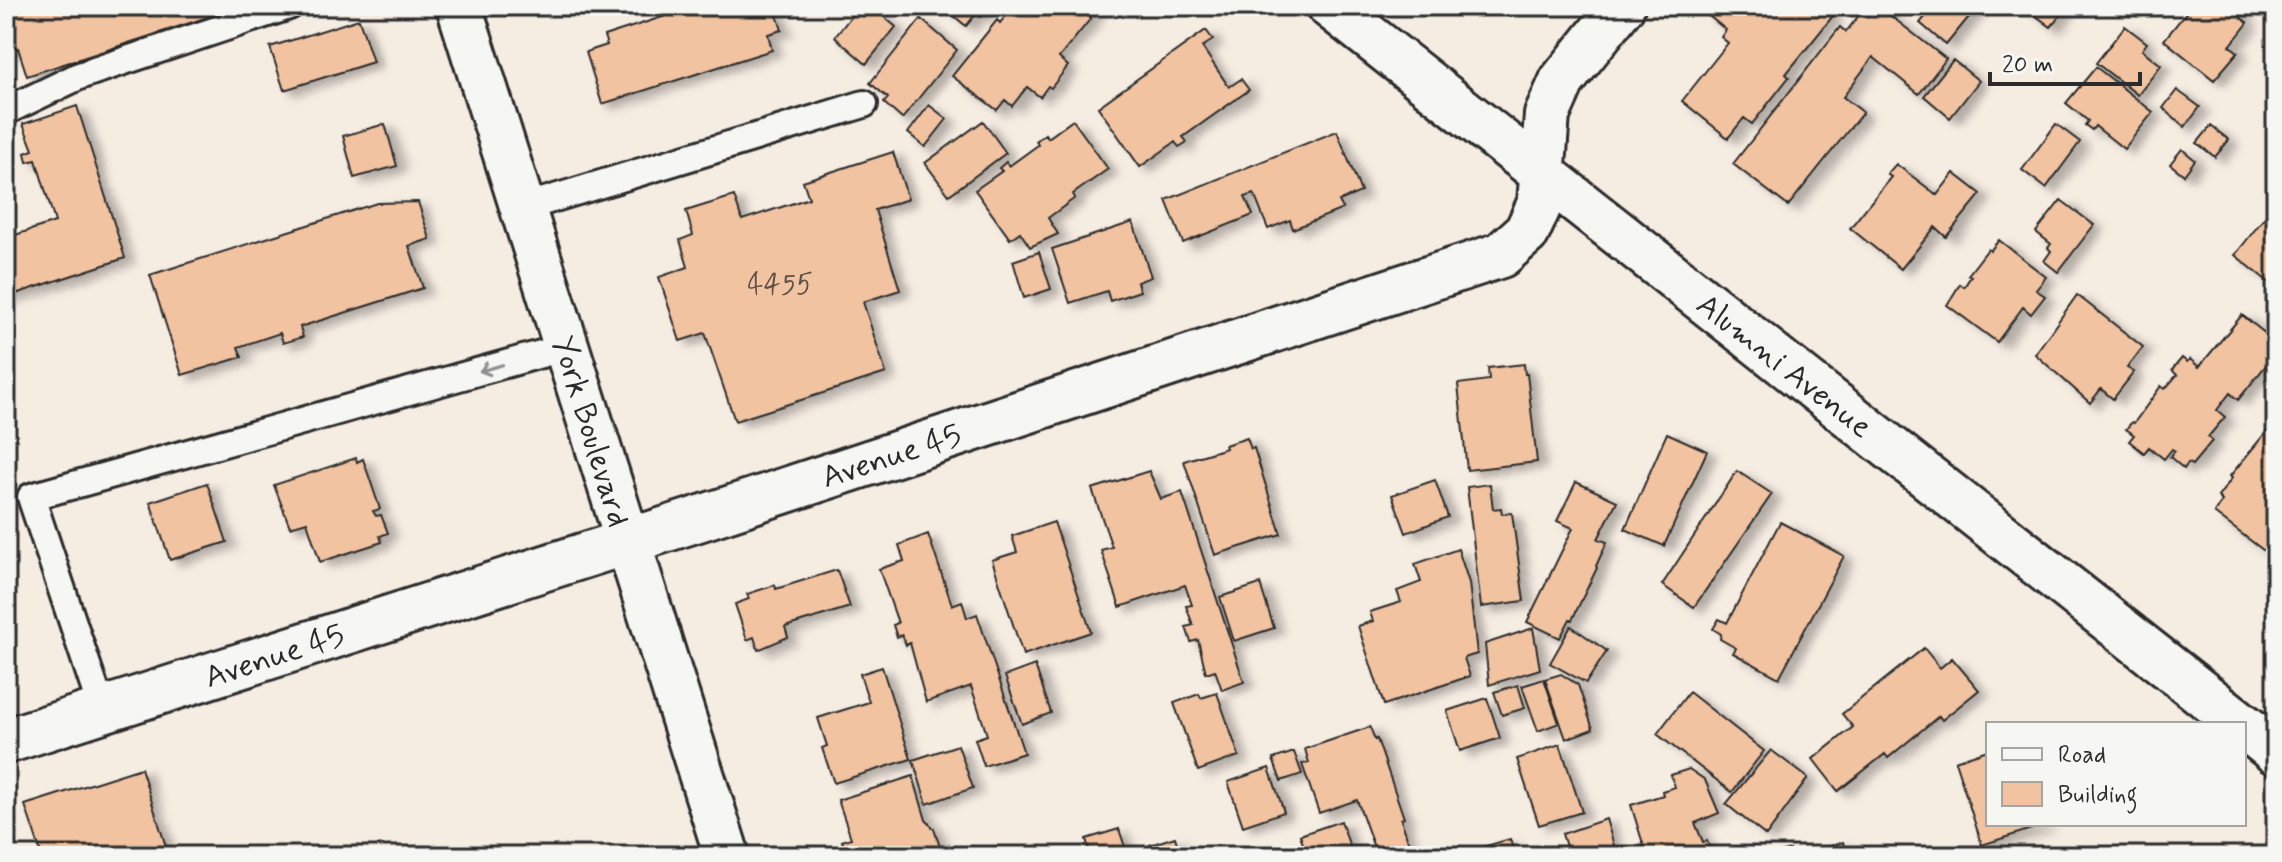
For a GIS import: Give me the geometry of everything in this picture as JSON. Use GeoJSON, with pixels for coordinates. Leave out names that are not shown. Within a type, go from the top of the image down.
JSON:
{"type":"FeatureCollection","features":[{"type":"Feature","properties":{"kind":"street","name":"York Boulevard"},"geometry":{"type":"LineString","coordinates":[[459,6],[727,856]]}},
{"type":"Feature","properties":{"kind":"street","name":"Alumni Avenue"},"geometry":{"type":"LineString","coordinates":[[1330,6],[2238,722]]}},
{"type":"Feature","properties":{"kind":"street","name":"Avenue 45"},"geometry":{"type":"LineString","coordinates":[[6,741],[626,542],[1501,255],[1527,232],[1540,203],[1547,115],[1562,81],[1622,6]]}},
{"type":"Feature","properties":{"kind":"street","name":"Alumni Avenue"},"geometry":{"type":"LineString","coordinates":[[2246,728],[2276,752]]}},
{"type":"Feature","properties":{"kind":"lane"},"geometry":{"type":"LineString","coordinates":[[6,111],[79,76],[289,6]]}},
{"type":"Feature","properties":{"kind":"lane"},"geometry":{"type":"LineString","coordinates":[[522,208],[864,104]]}},
{"type":"Feature","properties":{"kind":"lane"},"geometry":{"type":"LineString","coordinates":[[102,710],[31,497],[566,347]]}},
{"type":"Feature","properties":{"kind":"building"},"geometry":{"type":"Polygon","coordinates":[[[6,6],[242,6],[27,76],[18,48],[6,52],[6,6]]]}},
{"type":"Feature","properties":{"kind":"building"},"geometry":{"type":"Polygon","coordinates":[[[690,6],[759,6],[761,14],[775,9],[782,30],[768,34],[772,50],[602,104],[586,52],[607,45],[604,36],[690,6]]]}},
{"type":"Feature","properties":{"kind":"building"},"geometry":{"type":"Polygon","coordinates":[[[859,6],[871,6],[896,27],[866,64],[835,37],[859,6]]]}},
{"type":"Feature","properties":{"kind":"building"},"geometry":{"type":"Polygon","coordinates":[[[942,6],[990,6],[981,17],[976,14],[966,26],[942,6]]]}},
{"type":"Feature","properties":{"kind":"building"},"geometry":{"type":"Polygon","coordinates":[[[1013,6],[1098,6],[1059,58],[1068,66],[1051,88],[1048,86],[1040,97],[1027,87],[1012,106],[1005,100],[997,110],[952,76],[997,20],[1000,23],[1013,6]]]}},
{"type":"Feature","properties":{"kind":"building"},"geometry":{"type":"Polygon","coordinates":[[[1709,6],[1828,6],[1825,10],[1833,16],[1786,74],[1789,77],[1752,124],[1744,118],[1728,138],[1682,101],[1728,43],[1721,37],[1726,30],[1704,12],[1709,6]]]}},
{"type":"Feature","properties":{"kind":"building"},"geometry":{"type":"Polygon","coordinates":[[[1866,6],[1878,6],[1946,59],[1919,94],[1873,57],[1843,97],[1863,112],[1788,206],[1733,164],[1840,27],[1846,32],[1866,6]]]}},
{"type":"Feature","properties":{"kind":"building"},"geometry":{"type":"Polygon","coordinates":[[[1934,6],[1977,7],[1946,45],[1920,23],[1934,6]]]}},
{"type":"Feature","properties":{"kind":"building"},"geometry":{"type":"Polygon","coordinates":[[[2023,6],[2068,6],[2051,27],[2023,6]]]}},
{"type":"Feature","properties":{"kind":"building"},"geometry":{"type":"Polygon","coordinates":[[[2185,6],[2241,6],[2245,11],[2240,17],[2248,23],[2230,46],[2238,52],[2214,80],[2164,40],[2189,9],[2185,6]]]}},
{"type":"Feature","properties":{"kind":"building"},"geometry":{"type":"Polygon","coordinates":[[[359,19],[373,62],[284,90],[270,47],[359,19]]]}},
{"type":"Feature","properties":{"kind":"building"},"geometry":{"type":"Polygon","coordinates":[[[921,19],[957,50],[902,119],[884,103],[888,98],[870,83],[921,19]]]}},
{"type":"Feature","properties":{"kind":"building"},"geometry":{"type":"Polygon","coordinates":[[[2125,26],[2147,43],[2142,50],[2161,65],[2138,95],[2096,63],[2125,26]]]}},
{"type":"Feature","properties":{"kind":"building"},"geometry":{"type":"Polygon","coordinates":[[[1206,30],[1213,40],[1202,47],[1229,87],[1241,79],[1249,90],[1183,137],[1187,142],[1179,147],[1175,142],[1140,167],[1098,107],[1206,30]]]}},
{"type":"Feature","properties":{"kind":"building"},"geometry":{"type":"Polygon","coordinates":[[[1953,60],[1979,81],[1950,118],[1924,96],[1953,60]]]}},
{"type":"Feature","properties":{"kind":"building"},"geometry":{"type":"Polygon","coordinates":[[[2096,67],[2153,112],[2124,149],[2095,126],[2092,130],[2085,125],[2088,121],[2066,103],[2096,67]]]}},
{"type":"Feature","properties":{"kind":"building"},"geometry":{"type":"Polygon","coordinates":[[[2177,90],[2200,107],[2185,127],[2163,108],[2177,90]]]}},
{"type":"Feature","properties":{"kind":"building"},"geometry":{"type":"Polygon","coordinates":[[[929,105],[947,119],[925,147],[908,133],[929,105]]]}},
{"type":"Feature","properties":{"kind":"building"},"geometry":{"type":"Polygon","coordinates":[[[77,106],[125,258],[6,297],[6,238],[55,222],[36,160],[27,162],[25,153],[33,150],[23,124],[77,106]]]}},
{"type":"Feature","properties":{"kind":"building"},"geometry":{"type":"Polygon","coordinates":[[[1073,120],[1108,169],[1073,194],[1075,198],[1048,218],[1058,234],[1030,247],[1020,232],[1010,239],[975,190],[1002,171],[999,168],[1006,162],[1009,166],[1038,145],[1036,141],[1045,134],[1048,138],[1073,120]]]}},
{"type":"Feature","properties":{"kind":"building"},"geometry":{"type":"Polygon","coordinates":[[[983,121],[1006,153],[949,195],[925,163],[983,121]]]}},
{"type":"Feature","properties":{"kind":"building"},"geometry":{"type":"Polygon","coordinates":[[[385,124],[397,166],[354,178],[343,136],[385,124]]]}},
{"type":"Feature","properties":{"kind":"building"},"geometry":{"type":"Polygon","coordinates":[[[2056,124],[2080,142],[2046,188],[2022,170],[2056,124]]]}},
{"type":"Feature","properties":{"kind":"building"},"geometry":{"type":"Polygon","coordinates":[[[2211,126],[2229,140],[2215,157],[2197,143],[2211,126]]]}},
{"type":"Feature","properties":{"kind":"building"},"geometry":{"type":"Polygon","coordinates":[[[1337,131],[1361,192],[1339,201],[1343,209],[1293,229],[1290,220],[1268,229],[1254,194],[1245,197],[1253,215],[1183,243],[1166,200],[1337,131]]]}},
{"type":"Feature","properties":{"kind":"building"},"geometry":{"type":"Polygon","coordinates":[[[2182,149],[2195,160],[2184,175],[2170,164],[2182,149]]]}},
{"type":"Feature","properties":{"kind":"building"},"geometry":{"type":"Polygon","coordinates":[[[893,152],[908,199],[875,210],[900,290],[863,302],[886,373],[735,421],[705,333],[680,341],[659,277],[688,267],[680,240],[693,235],[686,211],[734,196],[742,220],[809,198],[803,181],[893,152]]]}},
{"type":"Feature","properties":{"kind":"building"},"geometry":{"type":"Polygon","coordinates":[[[1896,164],[1937,195],[1954,173],[1981,194],[1946,237],[1935,227],[1901,269],[1850,228],[1891,177],[1887,174],[1896,164]]]}},
{"type":"Feature","properties":{"kind":"building"},"geometry":{"type":"Polygon","coordinates":[[[2061,200],[2094,225],[2058,272],[2044,261],[2051,251],[2048,248],[2051,244],[2036,232],[2061,200]]]}},
{"type":"Feature","properties":{"kind":"building"},"geometry":{"type":"Polygon","coordinates":[[[418,202],[430,239],[409,246],[423,288],[300,327],[303,337],[283,343],[280,333],[238,347],[242,357],[182,375],[150,275],[377,203],[418,202]]]}},
{"type":"Feature","properties":{"kind":"building"},"geometry":{"type":"Polygon","coordinates":[[[2272,208],[2276,212],[2276,288],[2235,255],[2272,208]]]}},
{"type":"Feature","properties":{"kind":"building"},"geometry":{"type":"Polygon","coordinates":[[[1133,222],[1151,277],[1137,282],[1140,291],[1110,301],[1107,291],[1070,303],[1052,249],[1133,222]]]}},
{"type":"Feature","properties":{"kind":"building"},"geometry":{"type":"Polygon","coordinates":[[[1999,240],[2046,277],[2036,290],[2045,296],[2031,314],[2023,307],[1997,342],[1947,305],[1960,284],[1964,287],[1971,276],[1968,275],[1988,249],[1990,251],[1999,240]]]}},
{"type":"Feature","properties":{"kind":"building"},"geometry":{"type":"Polygon","coordinates":[[[1039,252],[1051,289],[1024,298],[1013,261],[1039,252]]]}},
{"type":"Feature","properties":{"kind":"building"},"geometry":{"type":"Polygon","coordinates":[[[2077,295],[2143,347],[2127,368],[2134,372],[2113,399],[2101,389],[2090,403],[2035,354],[2077,295]]]}},
{"type":"Feature","properties":{"kind":"building"},"geometry":{"type":"Polygon","coordinates":[[[2242,315],[2276,342],[2276,353],[2238,400],[2230,393],[2217,410],[2225,417],[2208,437],[2212,441],[2192,465],[2188,463],[2184,469],[2170,457],[2175,451],[2172,449],[2164,459],[2149,447],[2144,453],[2129,441],[2134,435],[2126,429],[2134,423],[2161,386],[2165,389],[2177,375],[2172,370],[2182,358],[2187,362],[2190,359],[2199,367],[2242,315]]]}},
{"type":"Feature","properties":{"kind":"building"},"geometry":{"type":"Polygon","coordinates":[[[1524,364],[1537,462],[1467,470],[1458,384],[1489,380],[1488,368],[1524,364]]]}},
{"type":"Feature","properties":{"kind":"building"},"geometry":{"type":"Polygon","coordinates":[[[2276,420],[2276,543],[2274,541],[2267,553],[2214,513],[2222,501],[2218,497],[2232,478],[2230,476],[2276,420]]]}},
{"type":"Feature","properties":{"kind":"building"},"geometry":{"type":"Polygon","coordinates":[[[1667,433],[1707,451],[1664,546],[1625,529],[1667,433]]]}},
{"type":"Feature","properties":{"kind":"building"},"geometry":{"type":"Polygon","coordinates":[[[1247,438],[1251,449],[1254,448],[1281,534],[1215,555],[1184,461],[1247,438]]]}},
{"type":"Feature","properties":{"kind":"building"},"geometry":{"type":"Polygon","coordinates":[[[356,458],[357,462],[363,459],[380,509],[373,511],[376,516],[381,515],[388,533],[380,536],[382,542],[320,562],[307,522],[290,527],[274,485],[356,458]]]}},
{"type":"Feature","properties":{"kind":"building"},"geometry":{"type":"Polygon","coordinates":[[[1149,471],[1161,499],[1182,492],[1244,682],[1222,690],[1215,670],[1206,673],[1198,640],[1191,642],[1186,627],[1193,625],[1186,606],[1192,605],[1185,585],[1120,607],[1101,550],[1112,547],[1092,489],[1149,471]]]}},
{"type":"Feature","properties":{"kind":"building"},"geometry":{"type":"Polygon","coordinates":[[[1737,471],[1772,494],[1694,607],[1662,585],[1737,471]]]}},
{"type":"Feature","properties":{"kind":"building"},"geometry":{"type":"Polygon","coordinates":[[[1435,480],[1448,517],[1406,533],[1392,495],[1435,480]]]}},
{"type":"Feature","properties":{"kind":"building"},"geometry":{"type":"Polygon","coordinates":[[[1576,482],[1617,501],[1598,539],[1607,542],[1597,568],[1560,638],[1527,622],[1573,528],[1557,521],[1576,482]]]}},
{"type":"Feature","properties":{"kind":"building"},"geometry":{"type":"Polygon","coordinates":[[[207,483],[227,542],[170,560],[150,502],[207,483]]]}},
{"type":"Feature","properties":{"kind":"building"},"geometry":{"type":"Polygon","coordinates":[[[1490,484],[1493,509],[1501,508],[1502,514],[1512,513],[1524,601],[1481,607],[1467,487],[1490,484]]]}},
{"type":"Feature","properties":{"kind":"building"},"geometry":{"type":"Polygon","coordinates":[[[1054,522],[1091,632],[1023,655],[992,560],[1017,552],[1012,536],[1054,522]]]}},
{"type":"Feature","properties":{"kind":"building"},"geometry":{"type":"Polygon","coordinates":[[[1780,522],[1844,556],[1779,678],[1733,653],[1736,648],[1720,639],[1721,634],[1713,629],[1719,619],[1727,623],[1780,522]]]}},
{"type":"Feature","properties":{"kind":"building"},"geometry":{"type":"Polygon","coordinates":[[[928,534],[952,605],[962,601],[967,618],[977,614],[1024,753],[984,766],[975,739],[987,735],[971,686],[926,702],[910,643],[906,645],[902,635],[897,637],[893,625],[898,623],[879,569],[904,561],[899,545],[928,534]]]}},
{"type":"Feature","properties":{"kind":"building"},"geometry":{"type":"Polygon","coordinates":[[[1458,549],[1469,583],[1477,654],[1464,658],[1470,676],[1384,705],[1358,626],[1373,621],[1370,612],[1401,602],[1397,591],[1421,582],[1415,564],[1458,549]]]}},
{"type":"Feature","properties":{"kind":"building"},"geometry":{"type":"Polygon","coordinates":[[[837,570],[850,607],[785,627],[788,637],[758,650],[754,637],[747,640],[735,604],[749,599],[747,594],[775,585],[776,589],[837,570]]]}},
{"type":"Feature","properties":{"kind":"building"},"geometry":{"type":"Polygon","coordinates":[[[1260,584],[1274,628],[1234,641],[1220,597],[1260,584]]]}},
{"type":"Feature","properties":{"kind":"building"},"geometry":{"type":"Polygon","coordinates":[[[1571,626],[1607,651],[1586,683],[1550,663],[1571,626]]]}},
{"type":"Feature","properties":{"kind":"building"},"geometry":{"type":"Polygon","coordinates":[[[1533,628],[1540,669],[1489,685],[1485,644],[1533,628]]]}},
{"type":"Feature","properties":{"kind":"building"},"geometry":{"type":"Polygon","coordinates":[[[1924,648],[1940,668],[1952,658],[1979,690],[1942,720],[1939,716],[1888,758],[1885,754],[1838,791],[1813,759],[1853,727],[1842,714],[1924,648]]]}},
{"type":"Feature","properties":{"kind":"building"},"geometry":{"type":"Polygon","coordinates":[[[1035,665],[1051,713],[1022,724],[1005,676],[1035,665]]]}},
{"type":"Feature","properties":{"kind":"building"},"geometry":{"type":"Polygon","coordinates":[[[882,667],[911,759],[834,783],[822,748],[827,746],[818,718],[869,702],[860,674],[882,667]]]}},
{"type":"Feature","properties":{"kind":"building"},"geometry":{"type":"Polygon","coordinates":[[[1561,674],[1578,685],[1593,729],[1566,739],[1545,679],[1561,674]]]}},
{"type":"Feature","properties":{"kind":"building"},"geometry":{"type":"Polygon","coordinates":[[[1544,679],[1559,723],[1538,731],[1522,686],[1544,679]]]}},
{"type":"Feature","properties":{"kind":"building"},"geometry":{"type":"Polygon","coordinates":[[[1518,685],[1525,708],[1502,715],[1494,692],[1518,685]]]}},
{"type":"Feature","properties":{"kind":"building"},"geometry":{"type":"Polygon","coordinates":[[[1689,692],[1764,751],[1732,792],[1657,734],[1689,692]]]}},
{"type":"Feature","properties":{"kind":"building"},"geometry":{"type":"Polygon","coordinates":[[[1217,693],[1239,756],[1198,771],[1174,703],[1199,694],[1201,698],[1217,693]]]}},
{"type":"Feature","properties":{"kind":"building"},"geometry":{"type":"Polygon","coordinates":[[[1487,698],[1500,738],[1460,751],[1447,711],[1487,698]]]}},
{"type":"Feature","properties":{"kind":"building"},"geometry":{"type":"Polygon","coordinates":[[[1370,727],[1404,818],[1401,819],[1411,850],[1393,856],[1377,856],[1357,800],[1319,813],[1302,764],[1309,763],[1305,749],[1370,727]]]}},
{"type":"Feature","properties":{"kind":"building"},"geometry":{"type":"Polygon","coordinates":[[[1560,744],[1582,812],[1539,825],[1517,759],[1560,744]]]}},
{"type":"Feature","properties":{"kind":"building"},"geometry":{"type":"Polygon","coordinates":[[[958,745],[973,788],[927,804],[913,760],[958,745]]]}},
{"type":"Feature","properties":{"kind":"building"},"geometry":{"type":"Polygon","coordinates":[[[1771,750],[1808,778],[1766,836],[1726,804],[1771,750]]]}},
{"type":"Feature","properties":{"kind":"building"},"geometry":{"type":"Polygon","coordinates":[[[1986,751],[1986,826],[2041,826],[1982,845],[1955,761],[1986,751]]]}},
{"type":"Feature","properties":{"kind":"building"},"geometry":{"type":"Polygon","coordinates":[[[1294,752],[1302,774],[1281,781],[1273,759],[1294,752]]]}},
{"type":"Feature","properties":{"kind":"building"},"geometry":{"type":"Polygon","coordinates":[[[141,768],[169,856],[42,856],[25,805],[141,768]]]}},
{"type":"Feature","properties":{"kind":"building"},"geometry":{"type":"Polygon","coordinates":[[[1269,768],[1284,812],[1243,826],[1228,782],[1269,768]]]}},
{"type":"Feature","properties":{"kind":"building"},"geometry":{"type":"Polygon","coordinates":[[[1689,769],[1705,780],[1719,813],[1695,823],[1703,842],[1707,841],[1712,856],[1644,856],[1642,851],[1645,850],[1631,805],[1663,795],[1662,791],[1675,787],[1671,775],[1689,769]]]}},
{"type":"Feature","properties":{"kind":"building"},"geometry":{"type":"Polygon","coordinates":[[[913,776],[926,820],[934,829],[943,856],[847,856],[842,841],[851,838],[838,800],[913,776]]]}},
{"type":"Feature","properties":{"kind":"building"},"geometry":{"type":"Polygon","coordinates":[[[1606,819],[1615,856],[1569,856],[1562,834],[1606,819]]]}},
{"type":"Feature","properties":{"kind":"building"},"geometry":{"type":"Polygon","coordinates":[[[1341,821],[1353,856],[1307,856],[1300,835],[1341,821]]]}},
{"type":"Feature","properties":{"kind":"building"},"geometry":{"type":"Polygon","coordinates":[[[1119,829],[1126,850],[1134,848],[1137,856],[1091,856],[1086,839],[1119,829]]]}},
{"type":"Feature","properties":{"kind":"building"},"geometry":{"type":"Polygon","coordinates":[[[1175,837],[1181,856],[1153,856],[1150,845],[1175,837]]]}},
{"type":"Feature","properties":{"kind":"building"},"geometry":{"type":"Polygon","coordinates":[[[1510,839],[1515,856],[1475,856],[1473,850],[1510,839]]]}},
{"type":"Feature","properties":{"kind":"building"},"geometry":{"type":"Polygon","coordinates":[[[1843,842],[1847,856],[1801,856],[1843,842]]]}},
{"type":"Feature","properties":{"kind":"building"},"geometry":{"type":"Polygon","coordinates":[[[625,850],[627,856],[607,856],[625,850]]]}},
{"type":"Feature","properties":{"kind":"building"},"geometry":{"type":"Polygon","coordinates":[[[1790,850],[1793,856],[1772,856],[1790,850]]]}}]}
